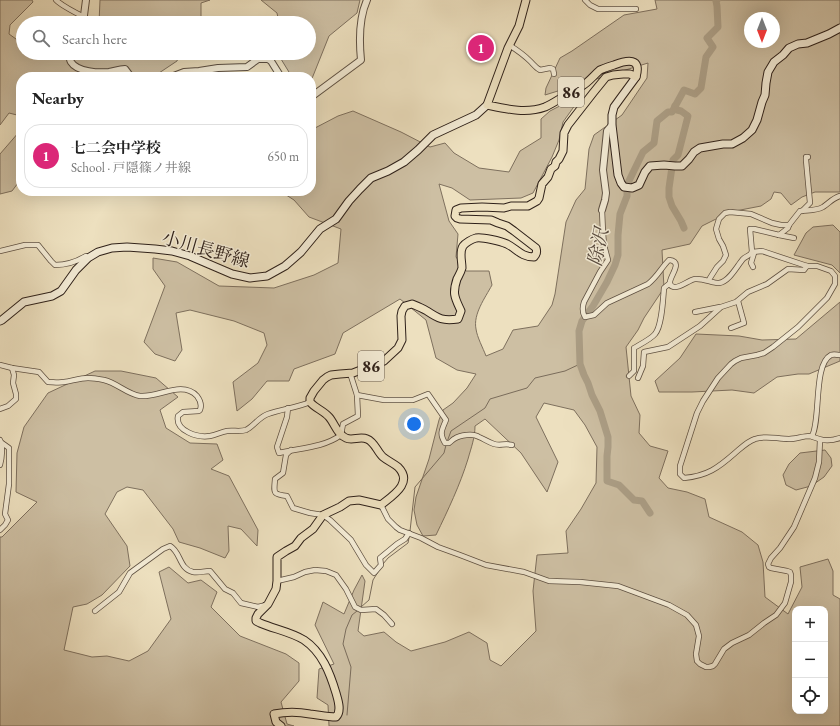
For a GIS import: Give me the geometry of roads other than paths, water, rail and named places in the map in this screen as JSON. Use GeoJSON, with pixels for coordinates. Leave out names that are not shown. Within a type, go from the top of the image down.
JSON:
{"type":"FeatureCollection","features":[{"type":"Feature","properties":{"kind":"main road"},"geometry":{"type":"LineString","coordinates":[[487,105],[509,45],[519,26],[526,0]]}},
{"type":"Feature","properties":{"kind":"main road"},"geometry":{"type":"LineString","coordinates":[[636,76],[614,107],[612,115],[618,175],[624,187],[632,188],[639,185],[645,172],[650,166],[682,166],[694,152],[700,148],[732,144],[743,138],[752,130],[757,120],[765,95],[768,72],[774,62],[783,55],[788,48],[798,44],[807,43],[840,28]]}},
{"type":"Feature","properties":{"kind":"main road","name":"86"},"geometry":{"type":"LineString","coordinates":[[310,402],[310,398],[314,391],[323,380],[331,375],[353,373],[384,361],[398,348],[402,340],[402,311],[406,306],[412,304],[439,319],[458,319],[461,311],[456,302],[454,289],[461,271],[461,251],[463,246],[466,244],[476,238],[499,241],[508,244],[528,257],[534,257],[536,255],[536,248],[507,226],[490,220],[460,219],[455,216],[456,210],[461,208],[504,208],[511,206],[528,206],[537,201],[542,184],[548,177],[551,169],[555,166],[563,151],[564,133],[568,125],[606,77],[623,74],[636,76],[638,67],[636,63],[631,61],[622,62],[607,67],[599,71],[583,86],[545,107],[518,110],[487,105]]}},
{"type":"Feature","properties":{"kind":"main road","name":"小川長野線"},"geometry":{"type":"LineString","coordinates":[[0,321],[24,302],[52,296],[61,291],[76,270],[88,258],[98,252],[112,248],[155,248],[172,251],[190,256],[232,274],[250,278],[267,276],[286,266],[301,252],[320,229],[336,219],[360,188],[371,178],[404,162],[434,135],[476,115],[487,105]]}},
{"type":"Feature","properties":{"kind":"main road"},"geometry":{"type":"LineString","coordinates":[[281,726],[276,722],[274,714],[300,713],[336,717],[339,710],[332,682],[323,660],[313,648],[304,640],[256,621],[258,614],[268,604],[276,589],[278,581],[277,557],[295,546],[301,538],[313,529],[324,515],[349,501],[359,500],[381,505],[402,487],[404,481],[399,468],[382,457],[369,440],[361,438],[347,439],[336,429],[329,416],[310,402]]}},
{"type":"Feature","properties":{"kind":"street"},"geometry":{"type":"LineString","coordinates":[[56,0],[79,16]]}},
{"type":"Feature","properties":{"kind":"street"},"geometry":{"type":"LineString","coordinates":[[84,16],[86,0]]}},
{"type":"Feature","properties":{"kind":"street"},"geometry":{"type":"LineString","coordinates":[[316,93],[361,60],[360,36],[362,16],[367,0]]}},
{"type":"Feature","properties":{"kind":"street"},"geometry":{"type":"LineString","coordinates":[[585,0],[590,5],[598,9],[636,9]]}},
{"type":"Feature","properties":{"kind":"street"},"geometry":{"type":"LineString","coordinates":[[509,45],[525,57],[536,68],[540,70],[550,68],[553,69],[554,74]]}},
{"type":"Feature","properties":{"kind":"street"},"geometry":{"type":"LineString","coordinates":[[70,60],[72,64],[83,70],[110,72],[120,69],[127,72]]}},
{"type":"Feature","properties":{"kind":"street"},"geometry":{"type":"LineString","coordinates":[[184,72],[218,68],[247,67],[257,60]]}},
{"type":"Feature","properties":{"kind":"street"},"geometry":{"type":"LineString","coordinates":[[270,60],[278,72]]}},
{"type":"Feature","properties":{"kind":"street"},"geometry":{"type":"LineString","coordinates":[[612,125],[607,131],[603,170],[606,194],[602,210],[602,233],[608,260],[596,278],[584,302],[582,313],[585,317],[594,315],[607,304],[654,280],[669,260],[672,260],[676,264],[676,268],[670,283],[664,288],[663,308],[657,330],[654,335],[634,348],[634,371],[629,376]]}},
{"type":"Feature","properties":{"kind":"street"},"geometry":{"type":"LineString","coordinates":[[780,235],[788,228],[800,211],[802,211],[810,203],[806,160],[806,157],[808,157]]}},
{"type":"Feature","properties":{"kind":"street"},"geometry":{"type":"LineString","coordinates":[[802,211],[818,209],[840,196]]}},
{"type":"Feature","properties":{"kind":"street"},"geometry":{"type":"LineString","coordinates":[[709,280],[726,255],[724,246],[719,239],[716,229],[719,219],[725,213],[751,214],[781,226],[790,225]]}},
{"type":"Feature","properties":{"kind":"street"},"geometry":{"type":"LineString","coordinates":[[753,267],[751,263],[754,253],[752,252],[750,229],[794,238]]}},
{"type":"Feature","properties":{"kind":"street"},"geometry":{"type":"LineString","coordinates":[[0,251],[25,245],[38,245],[56,265],[70,264],[86,256],[88,258]]}},
{"type":"Feature","properties":{"kind":"street"},"geometry":{"type":"LineString","coordinates":[[670,283],[674,287],[694,279],[709,280],[719,283],[730,277],[743,259],[752,252],[762,251],[807,266],[817,266],[827,269],[838,276],[827,298],[798,327],[764,353],[757,356],[741,358],[735,361],[718,378],[703,401],[697,414],[680,466],[680,474],[684,478],[695,477],[715,469],[754,439],[767,436],[790,439],[812,436],[820,440],[833,440],[840,438]]}},
{"type":"Feature","properties":{"kind":"street"},"geometry":{"type":"LineString","coordinates":[[695,312],[722,307],[738,301],[748,292],[767,284],[788,270],[804,270],[807,266]]}},
{"type":"Feature","properties":{"kind":"street"},"geometry":{"type":"LineString","coordinates":[[731,328],[744,323],[738,301]]}},
{"type":"Feature","properties":{"kind":"street"},"geometry":{"type":"LineString","coordinates":[[638,378],[643,366],[644,352],[668,347],[700,326],[722,307]]}},
{"type":"Feature","properties":{"kind":"street"},"geometry":{"type":"LineString","coordinates":[[812,436],[819,379],[823,366],[827,358],[830,356],[834,354],[840,355]]}},
{"type":"Feature","properties":{"kind":"street"},"geometry":{"type":"LineString","coordinates":[[0,365],[39,372],[48,382],[62,382],[88,378],[108,381],[134,394],[142,396],[152,396],[180,389],[187,390],[194,393],[198,398],[201,407],[199,411],[183,412],[180,414],[177,419],[178,423],[185,431],[199,435],[211,436],[228,431],[243,430],[248,428],[263,416],[310,402]]}},
{"type":"Feature","properties":{"kind":"street"},"geometry":{"type":"LineString","coordinates":[[0,409],[8,406],[16,400],[12,368]]}},
{"type":"Feature","properties":{"kind":"street"},"geometry":{"type":"LineString","coordinates":[[288,408],[287,417],[277,446],[279,453],[319,445],[335,440],[341,435],[343,424],[358,416],[357,395],[350,373]]}},
{"type":"Feature","properties":{"kind":"street"},"geometry":{"type":"LineString","coordinates":[[357,395],[384,400],[413,400],[428,394],[446,420],[441,432],[441,436],[445,443],[449,443],[454,438],[467,435],[478,436],[495,444],[507,443],[512,445]]}},
{"type":"Feature","properties":{"kind":"street"},"geometry":{"type":"LineString","coordinates":[[381,505],[388,519],[400,530],[421,538],[438,547],[486,565],[524,572],[549,581],[580,582],[618,586],[669,605],[687,615],[696,625],[699,636],[696,654],[697,661],[706,667],[710,667],[715,664],[724,649],[732,643],[749,635],[776,615],[785,603],[791,582],[790,572],[787,570],[771,568],[768,564],[794,526],[815,478],[819,462],[820,440]]}},
{"type":"Feature","properties":{"kind":"street"},"geometry":{"type":"LineString","coordinates":[[0,465],[2,460],[1,442]]}},
{"type":"Feature","properties":{"kind":"street"},"geometry":{"type":"LineString","coordinates":[[0,530],[8,520],[5,514],[9,484],[10,452],[9,448],[1,442]]}},
{"type":"Feature","properties":{"kind":"street"},"geometry":{"type":"LineString","coordinates":[[291,450],[286,455],[282,473],[275,479],[274,491],[276,494],[287,496],[293,508],[324,515],[351,540],[366,566],[374,573],[380,565],[380,558],[396,544],[405,539],[409,533]]}},
{"type":"Feature","properties":{"kind":"street"},"geometry":{"type":"LineString","coordinates":[[95,611],[119,592],[130,573],[163,549],[170,546],[176,551],[183,566],[195,572],[210,571],[225,589],[233,593],[240,603],[258,607],[268,604]]}},
{"type":"Feature","properties":{"kind":"street"},"geometry":{"type":"LineString","coordinates":[[278,581],[294,577],[305,572],[321,570],[326,571],[336,575],[346,589],[355,607],[361,610],[376,609],[392,624]]}},
{"type":"Feature","properties":{"kind":"waterway","name":"除沢"},"geometry":{"type":"LineString","coordinates":[[650,513],[642,501],[634,500],[619,485],[607,481],[608,437],[600,411],[580,364],[579,331],[582,321],[593,306],[615,265],[618,255],[620,214],[627,196],[627,185],[643,152],[654,143],[657,121],[668,112],[672,112],[684,90],[695,94],[701,88],[706,57],[713,47],[707,38],[718,27],[717,0]]}},
{"type":"Feature","properties":{"kind":"waterway"},"geometry":{"type":"LineString","coordinates":[[675,106],[677,110],[688,116],[678,155],[673,160],[669,197],[672,206],[684,228]]}},
{"type":"Feature","properties":{"kind":"waterway"},"geometry":{"type":"LineString","coordinates":[[447,442],[451,431],[485,408],[490,399],[527,388],[535,378],[565,371],[580,364]]}},
{"type":"Feature","properties":{"kind":"waterway"},"geometry":{"type":"LineString","coordinates":[[410,531],[415,487],[444,453],[446,445]]}},
{"type":"Feature","properties":{"kind":"waterway"},"geometry":{"type":"LineString","coordinates":[[383,564],[388,558],[408,543],[409,538]]}},
{"type":"Feature","properties":{"kind":"waterway"},"geometry":{"type":"LineString","coordinates":[[361,607],[369,600],[373,580],[378,572]]}},
{"type":"Feature","properties":{"kind":"waterway"},"geometry":{"type":"LineString","coordinates":[[347,715],[351,667],[343,644],[346,629],[352,615],[357,611]]}},
{"type":"Feature","properties":{"kind":"place","name":"七二会中学校"},"geometry":{"type":"Point","coordinates":[481,48]}}]}
